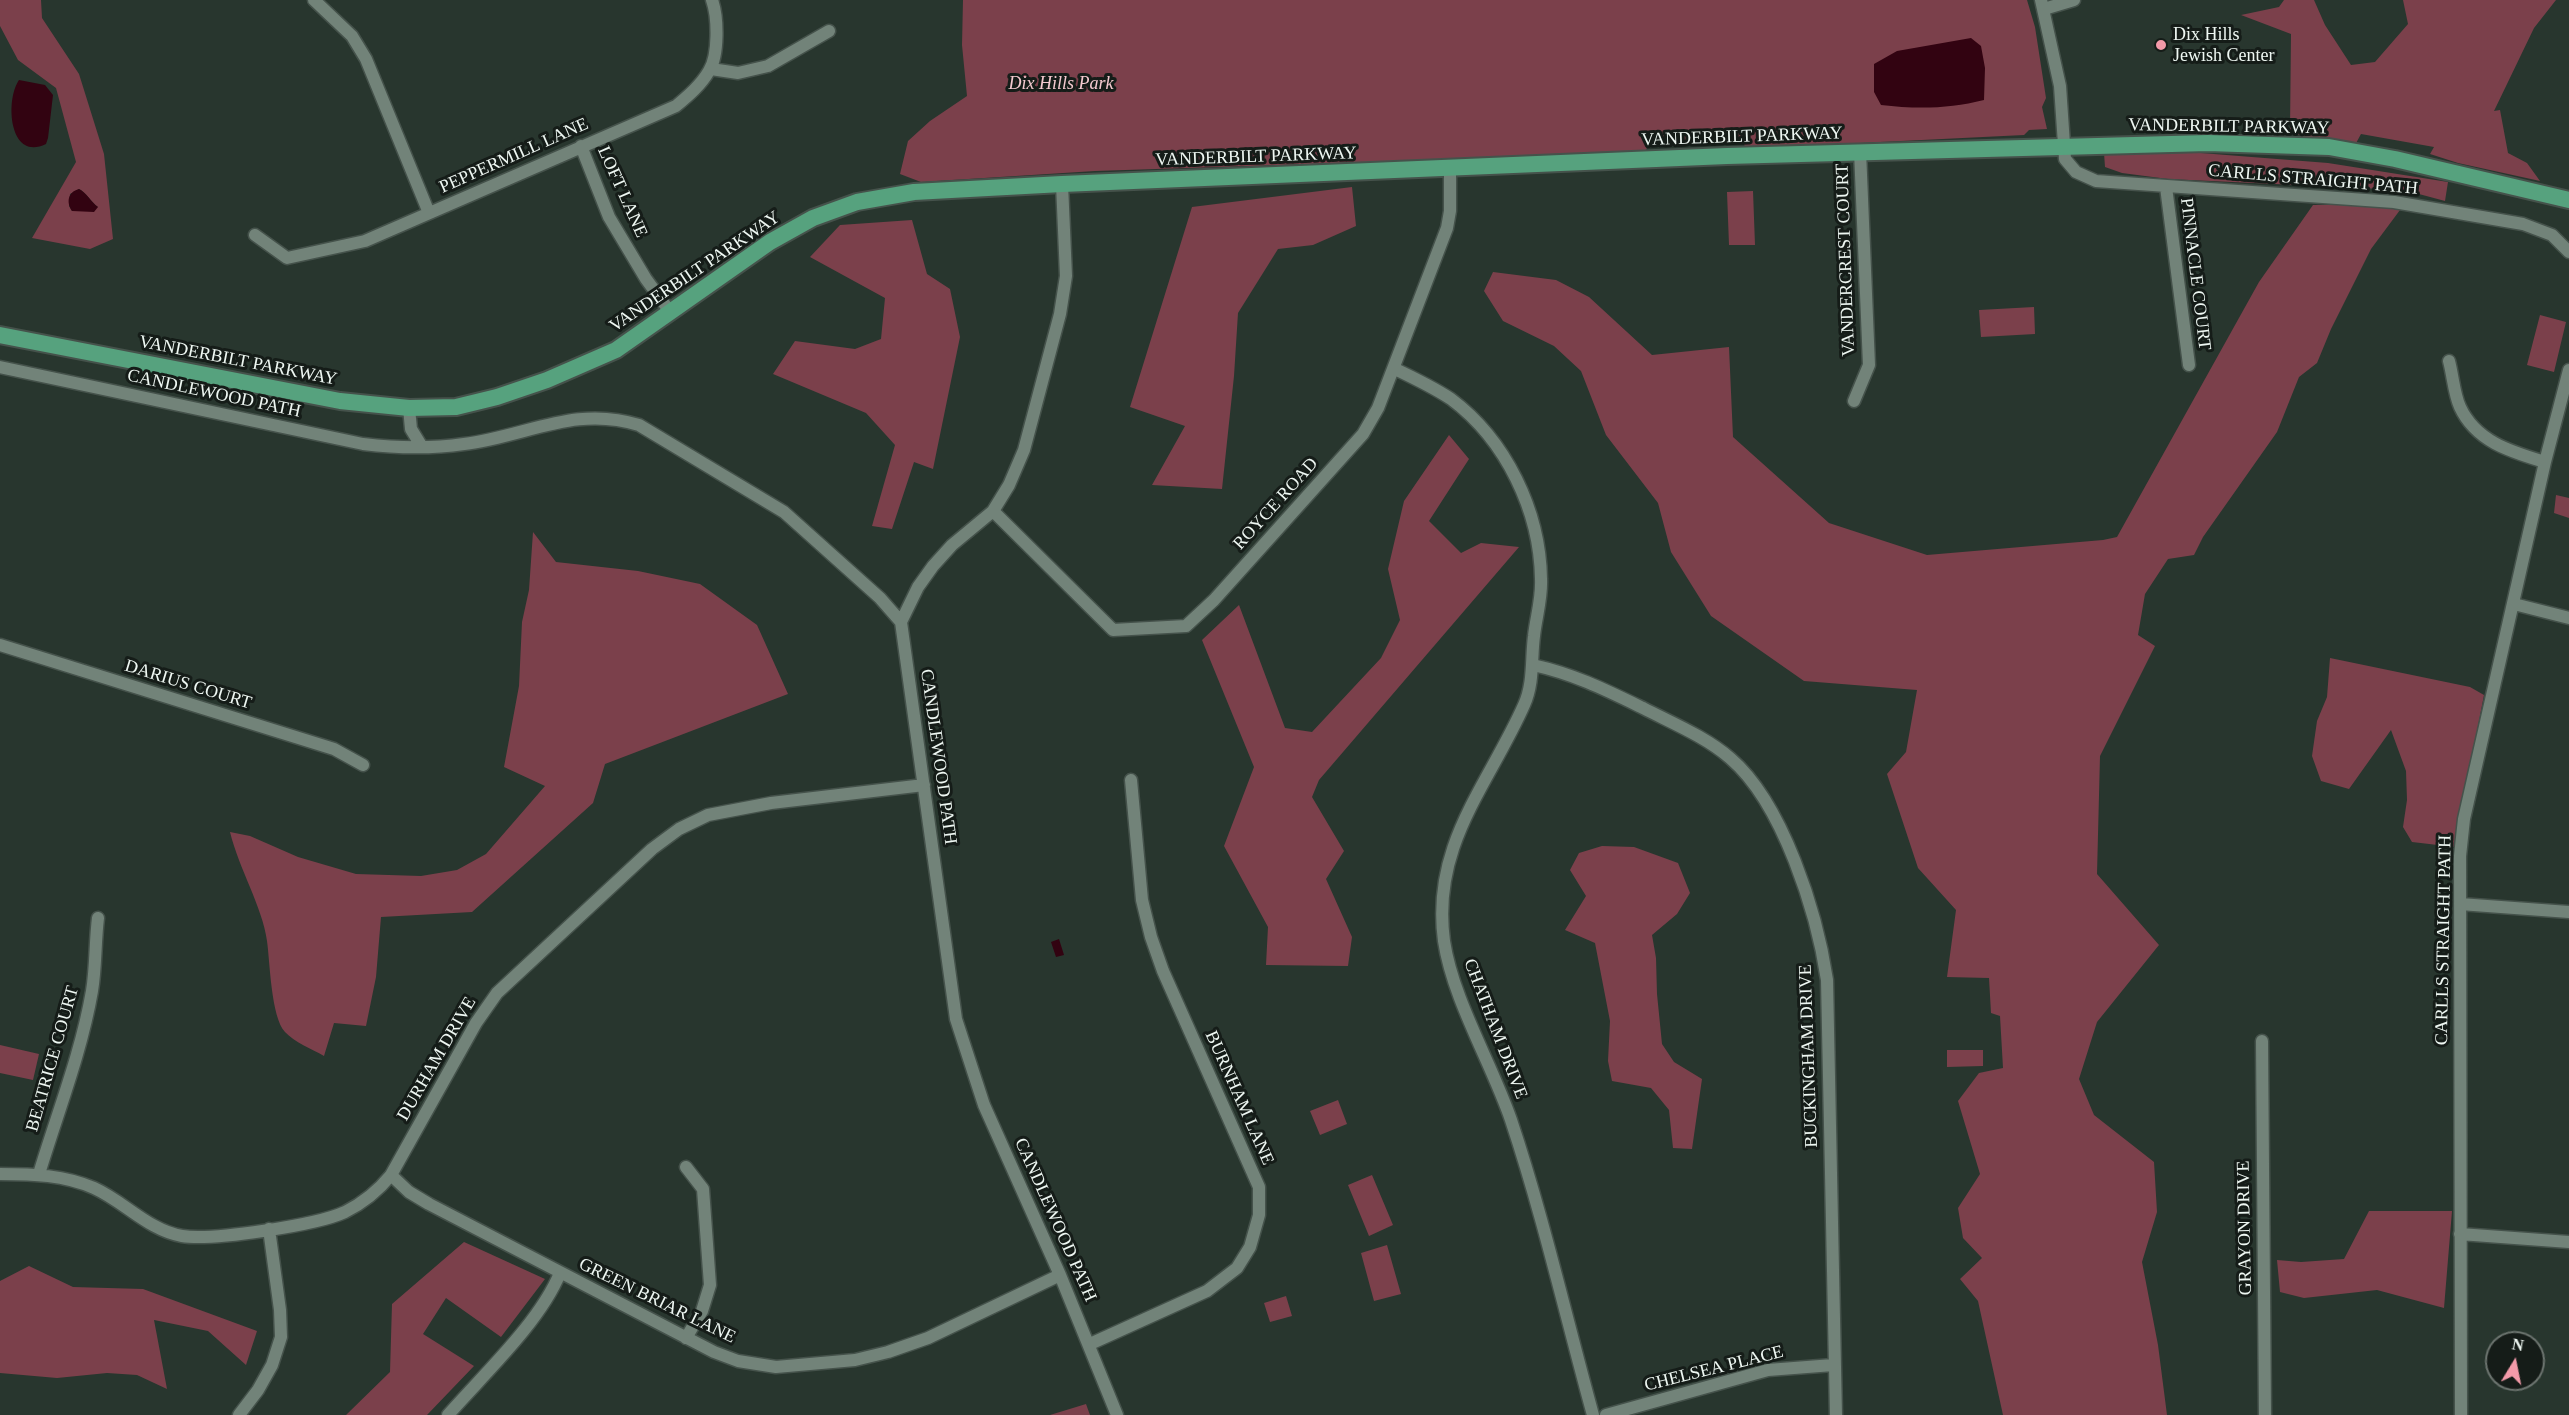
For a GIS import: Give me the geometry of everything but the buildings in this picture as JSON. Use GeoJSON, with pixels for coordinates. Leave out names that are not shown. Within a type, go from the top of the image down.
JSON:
{"type":"FeatureCollection","features":[{"type":"Feature","properties":{"kind":"main road","name":"VANDERBILT PARKWAY"},"geometry":{"type":"LineString","coordinates":[[0,334],[340,401],[409,408],[456,407],[497,397],[547,380],[616,350],[770,242],[813,218],[857,201],[914,192],[1860,151],[2208,143],[2329,147],[2395,159],[2569,200]]}},
{"type":"Feature","properties":{"kind":"street"},"geometry":{"type":"LineString","coordinates":[[314,0],[352,36],[366,59],[429,213]]}},
{"type":"Feature","properties":{"kind":"street","name":"PEPPERMILL LANE"},"geometry":{"type":"LineString","coordinates":[[255,235],[287,258],[365,241],[676,106],[693,92],[711,69],[717,31],[712,0]]}},
{"type":"Feature","properties":{"kind":"street"},"geometry":{"type":"LineString","coordinates":[[2043,5],[2074,0]]}},
{"type":"Feature","properties":{"kind":"street","name":"CARLLS STRAIGHT PATH"},"geometry":{"type":"LineString","coordinates":[[2043,5],[2060,86],[2066,159],[2076,172],[2096,181],[2406,204],[2523,224],[2552,235],[2569,252]]}},
{"type":"Feature","properties":{"kind":"street"},"geometry":{"type":"LineString","coordinates":[[711,69],[738,73],[768,66],[830,31]]}},
{"type":"Feature","properties":{"kind":"street","name":"LOFT LANE"},"geometry":{"type":"LineString","coordinates":[[581,146],[609,217],[646,279],[671,313]]}},
{"type":"Feature","properties":{"kind":"street","name":"VANDERCREST COURT"},"geometry":{"type":"LineString","coordinates":[[1854,401],[1869,365],[1860,151]]}},
{"type":"Feature","properties":{"kind":"street","name":"ROYCE ROAD"},"geometry":{"type":"LineString","coordinates":[[993,511],[1113,630],[1186,626],[1214,600],[1363,434],[1378,408],[1395,369],[1447,228],[1450,211],[1450,168]]}},
{"type":"Feature","properties":{"kind":"street"},"geometry":{"type":"LineString","coordinates":[[901,622],[918,587],[933,566],[952,545],[993,511],[1009,485],[1024,450],[1060,314],[1066,276],[1062,184]]}},
{"type":"Feature","properties":{"kind":"street","name":"PINNACLE COURT"},"geometry":{"type":"LineString","coordinates":[[2166,187],[2189,365]]}},
{"type":"Feature","properties":{"kind":"street"},"geometry":{"type":"LineString","coordinates":[[2449,361],[2460,407],[2477,431],[2505,450],[2545,462]]}},
{"type":"Feature","properties":{"kind":"street","name":"CANDLEWOOD PATH"},"geometry":{"type":"LineString","coordinates":[[0,367],[363,444],[422,447],[463,444],[506,437],[571,419],[616,418],[639,425],[784,512],[880,598],[901,622],[956,1019],[984,1105],[1090,1344],[1117,1415]]}},
{"type":"Feature","properties":{"kind":"street","name":"CHATHAM DRIVE"},"geometry":{"type":"LineString","coordinates":[[1395,369],[1426,383],[1452,400],[1478,424],[1504,455],[1534,522],[1542,583],[1534,637],[1533,665],[1526,702],[1451,849],[1441,903],[1444,943],[1456,985],[1492,1071],[1523,1156],[1593,1415]]}},
{"type":"Feature","properties":{"kind":"street","name":"CARLLS STRAIGHT PATH"},"geometry":{"type":"LineString","coordinates":[[2461,1415],[2460,856],[2464,819],[2545,462],[2569,370]]}},
{"type":"Feature","properties":{"kind":"street"},"geometry":{"type":"LineString","coordinates":[[409,408],[411,429],[422,447]]}},
{"type":"Feature","properties":{"kind":"street"},"geometry":{"type":"LineString","coordinates":[[2514,604],[2569,618]]}},
{"type":"Feature","properties":{"kind":"street","name":"DARIUS COURT"},"geometry":{"type":"LineString","coordinates":[[0,645],[334,749],[363,765]]}},
{"type":"Feature","properties":{"kind":"street","name":"BUCKINGHAM DRIVE"},"geometry":{"type":"LineString","coordinates":[[1533,665],[1568,673],[1614,694],[1683,729],[1730,758],[1760,790],[1782,831],[1815,920],[1827,980],[1833,1365],[1836,1415]]}},
{"type":"Feature","properties":{"kind":"street","name":"BURNHAM LANE"},"geometry":{"type":"LineString","coordinates":[[1090,1344],[1207,1291],[1237,1268],[1250,1247],[1260,1215],[1259,1187],[1163,971],[1151,937],[1142,900],[1131,780]]}},
{"type":"Feature","properties":{"kind":"street","name":"DURHAM DRIVE"},"geometry":{"type":"LineString","coordinates":[[0,1174],[39,1174],[69,1179],[95,1189],[158,1228],[182,1236],[207,1238],[320,1220],[343,1213],[378,1191],[391,1175],[476,1023],[497,993],[643,857],[679,829],[708,815],[771,803],[924,785]]}},
{"type":"Feature","properties":{"kind":"street"},"geometry":{"type":"LineString","coordinates":[[2460,904],[2569,912]]}},
{"type":"Feature","properties":{"kind":"street","name":"BEATRICE COURT"},"geometry":{"type":"LineString","coordinates":[[39,1174],[72,1070],[92,991],[98,918]]}},
{"type":"Feature","properties":{"kind":"street","name":"GRAYON DRIVE"},"geometry":{"type":"LineString","coordinates":[[2262,1041],[2265,1415]]}},
{"type":"Feature","properties":{"kind":"street"},"geometry":{"type":"LineString","coordinates":[[686,1167],[703,1189],[710,1285],[702,1311],[686,1338]]}},
{"type":"Feature","properties":{"kind":"street","name":"GREEN BRIAR LANE"},"geometry":{"type":"LineString","coordinates":[[391,1175],[409,1192],[429,1204],[686,1338],[738,1361],[776,1367],[855,1360],[888,1352],[928,1338],[1060,1275]]}},
{"type":"Feature","properties":{"kind":"street"},"geometry":{"type":"LineString","coordinates":[[238,1415],[258,1390],[272,1365],[281,1337],[280,1310],[269,1229]]}},
{"type":"Feature","properties":{"kind":"street"},"geometry":{"type":"LineString","coordinates":[[2460,1234],[2569,1242]]}},
{"type":"Feature","properties":{"kind":"street"},"geometry":{"type":"LineString","coordinates":[[448,1415],[539,1311],[553,1290],[560,1273]]}},
{"type":"Feature","properties":{"kind":"street","name":"CHELSEA PLACE"},"geometry":{"type":"LineString","coordinates":[[1606,1415],[1768,1371],[1833,1365]]}},
{"type":"Feature","properties":{"kind":"green space"},"geometry":{"type":"Polygon","coordinates":[[[0,0],[41,0],[42,18],[79,74],[104,154],[113,239],[90,249],[32,238],[76,162],[56,88],[18,60],[0,26],[0,0]],[[79,189],[70,194],[69,206],[72,211],[98,207],[86,195],[79,189]]]}},
{"type":"Feature","properties":{"kind":"green space","name":"Dix Hills Park"},"geometry":{"type":"Polygon","coordinates":[[[963,0],[2027,0],[2035,27],[2046,98],[2042,107],[2047,129],[2029,130],[2024,135],[1758,148],[1745,147],[1743,141],[1647,145],[1646,153],[1095,171],[921,182],[900,174],[908,141],[930,121],[967,96],[962,45],[963,0]]]}},
{"type":"Feature","properties":{"kind":"green space"},"geometry":{"type":"Polygon","coordinates":[[[2284,0],[2314,0],[2325,25],[2351,65],[2375,62],[2408,24],[2403,0],[2556,0],[2534,28],[2494,111],[2500,110],[2508,153],[2527,163],[2540,181],[2458,163],[2430,154],[2434,147],[2361,134],[2355,145],[2303,137],[2290,130],[2291,34],[2241,15],[2279,7],[2284,0]]]}},
{"type":"Feature","properties":{"kind":"green space"},"geometry":{"type":"Polygon","coordinates":[[[2104,153],[2201,153],[2328,163],[2448,182],[2445,201],[2404,190],[2168,179],[2122,173],[2105,167],[2104,153]]]}},
{"type":"Feature","properties":{"kind":"green space"},"geometry":{"type":"Polygon","coordinates":[[[1352,187],[1356,226],[1313,245],[1278,249],[1238,313],[1222,489],[1152,485],[1185,426],[1130,407],[1192,207],[1352,187]]]}},
{"type":"Feature","properties":{"kind":"green space"},"geometry":{"type":"Polygon","coordinates":[[[1753,191],[1755,245],[1729,245],[1727,192],[1753,191]]]}},
{"type":"Feature","properties":{"kind":"green space"},"geometry":{"type":"Polygon","coordinates":[[[2364,204],[2400,210],[2371,249],[2331,329],[2317,363],[2299,377],[2277,432],[2203,537],[2194,555],[2168,559],[2145,594],[2138,635],[2155,646],[2100,756],[2097,874],[2159,945],[2097,1022],[2079,1079],[2094,1115],[2154,1162],[2157,1212],[2142,1262],[2158,1345],[2167,1415],[2003,1415],[1978,1301],[1960,1279],[1982,1258],[1963,1238],[1958,1208],[1980,1174],[1958,1101],[1979,1073],[2003,1068],[2000,1016],[1991,1013],[1989,978],[1947,977],[1956,910],[1918,868],[1887,774],[1906,752],[1917,690],[1804,681],[1711,616],[1671,552],[1658,503],[1606,435],[1581,371],[1554,346],[1503,321],[1484,291],[1493,272],[1556,280],[1589,297],[1652,355],[1729,347],[1733,437],[1829,523],[1927,555],[2103,540],[2117,537],[2259,282],[2313,205],[2364,204]]]}},
{"type":"Feature","properties":{"kind":"green space"},"geometry":{"type":"Polygon","coordinates":[[[912,220],[927,274],[950,289],[960,337],[933,469],[914,462],[892,529],[872,526],[895,445],[866,413],[773,374],[795,341],[855,349],[881,339],[885,298],[810,257],[840,225],[912,220]]]}},
{"type":"Feature","properties":{"kind":"green space"},"geometry":{"type":"Polygon","coordinates":[[[2034,307],[2035,334],[1981,337],[1979,310],[2034,307]]]}},
{"type":"Feature","properties":{"kind":"green space"},"geometry":{"type":"Polygon","coordinates":[[[2540,315],[2566,322],[2554,372],[2527,365],[2540,315]]]}},
{"type":"Feature","properties":{"kind":"green space"},"geometry":{"type":"Polygon","coordinates":[[[1449,435],[1469,459],[1429,521],[1461,553],[1481,543],[1519,547],[1319,780],[1312,797],[1344,851],[1326,879],[1352,937],[1348,966],[1266,965],[1268,927],[1224,846],[1254,767],[1202,640],[1239,605],[1285,728],[1312,732],[1381,658],[1400,620],[1388,569],[1404,501],[1449,435]]]}},
{"type":"Feature","properties":{"kind":"green space"},"geometry":{"type":"Polygon","coordinates":[[[2556,495],[2569,498],[2569,518],[2554,513],[2556,495]]]}},
{"type":"Feature","properties":{"kind":"green space"},"geometry":{"type":"Polygon","coordinates":[[[533,532],[556,562],[638,571],[700,584],[757,625],[788,694],[605,764],[593,803],[472,912],[381,917],[376,977],[366,1026],[334,1023],[324,1056],[293,1039],[280,1025],[274,1002],[264,928],[230,832],[250,836],[298,857],[356,874],[421,876],[457,870],[486,854],[545,786],[504,767],[519,686],[522,622],[529,590],[533,532]]]}},
{"type":"Feature","properties":{"kind":"green space"},"geometry":{"type":"Polygon","coordinates":[[[2330,658],[2470,687],[2484,695],[2455,847],[2412,842],[2403,827],[2407,800],[2406,771],[2391,730],[2349,789],[2321,781],[2312,756],[2317,721],[2327,697],[2330,658]]]}},
{"type":"Feature","properties":{"kind":"green space"},"geometry":{"type":"Polygon","coordinates":[[[1602,846],[1634,847],[1678,863],[1690,893],[1677,914],[1652,935],[1656,958],[1662,1044],[1674,1062],[1702,1079],[1692,1149],[1673,1148],[1669,1110],[1651,1088],[1612,1081],[1608,1061],[1610,1021],[1595,943],[1565,930],[1586,896],[1570,870],[1579,853],[1602,846]]]}},
{"type":"Feature","properties":{"kind":"green space"},"geometry":{"type":"Polygon","coordinates":[[[0,1045],[39,1054],[33,1080],[0,1073],[0,1045]]]}},
{"type":"Feature","properties":{"kind":"green space"},"geometry":{"type":"Polygon","coordinates":[[[1947,1050],[1983,1050],[1983,1066],[1947,1067],[1947,1050]]]}},
{"type":"Feature","properties":{"kind":"green space"},"geometry":{"type":"Polygon","coordinates":[[[1338,1100],[1347,1124],[1320,1135],[1310,1111],[1338,1100]]]}},
{"type":"Feature","properties":{"kind":"green space"},"geometry":{"type":"Polygon","coordinates":[[[1372,1175],[1393,1225],[1369,1236],[1348,1185],[1372,1175]]]}},
{"type":"Feature","properties":{"kind":"green space"},"geometry":{"type":"Polygon","coordinates":[[[2369,1211],[2452,1211],[2444,1308],[2377,1290],[2304,1298],[2280,1292],[2277,1260],[2301,1262],[2344,1259],[2369,1211]]]}},
{"type":"Feature","properties":{"kind":"green space"},"geometry":{"type":"Polygon","coordinates":[[[464,1242],[545,1279],[501,1337],[446,1298],[423,1334],[474,1366],[427,1415],[346,1415],[390,1372],[392,1304],[464,1242]]]}},
{"type":"Feature","properties":{"kind":"green space"},"geometry":{"type":"Polygon","coordinates":[[[1387,1245],[1401,1294],[1374,1301],[1361,1253],[1387,1245]]]}},
{"type":"Feature","properties":{"kind":"green space"},"geometry":{"type":"Polygon","coordinates":[[[29,1266],[73,1287],[143,1289],[257,1331],[246,1365],[208,1331],[154,1320],[167,1389],[137,1375],[107,1373],[57,1378],[0,1373],[0,1281],[29,1266]]]}},
{"type":"Feature","properties":{"kind":"green space"},"geometry":{"type":"Polygon","coordinates":[[[1286,1296],[1292,1316],[1270,1322],[1264,1303],[1286,1296]]]}},
{"type":"Feature","properties":{"kind":"green space"},"geometry":{"type":"Polygon","coordinates":[[[1086,1404],[1090,1415],[1050,1415],[1086,1404]]]}},
{"type":"Feature","properties":{"kind":"shaded area"},"geometry":{"type":"Polygon","coordinates":[[[1971,38],[1981,46],[1985,68],[1984,100],[1933,107],[1881,105],[1874,92],[1874,64],[1897,51],[1971,38]]]}},
{"type":"Feature","properties":{"kind":"shaded area"},"geometry":{"type":"Polygon","coordinates":[[[19,80],[45,85],[53,95],[46,144],[34,147],[24,144],[13,126],[12,101],[19,80]]]}},
{"type":"Feature","properties":{"kind":"shaded area"},"geometry":{"type":"Polygon","coordinates":[[[79,189],[98,207],[94,212],[72,211],[69,198],[72,192],[79,189]]]}},
{"type":"Feature","properties":{"kind":"shaded area"},"geometry":{"type":"Polygon","coordinates":[[[1059,939],[1064,955],[1056,957],[1051,942],[1059,939]]]}},
{"type":"Feature","properties":{"kind":"place","name":"Dix Hills Jewish Center"},"geometry":{"type":"Point","coordinates":[2161,45]}}]}
